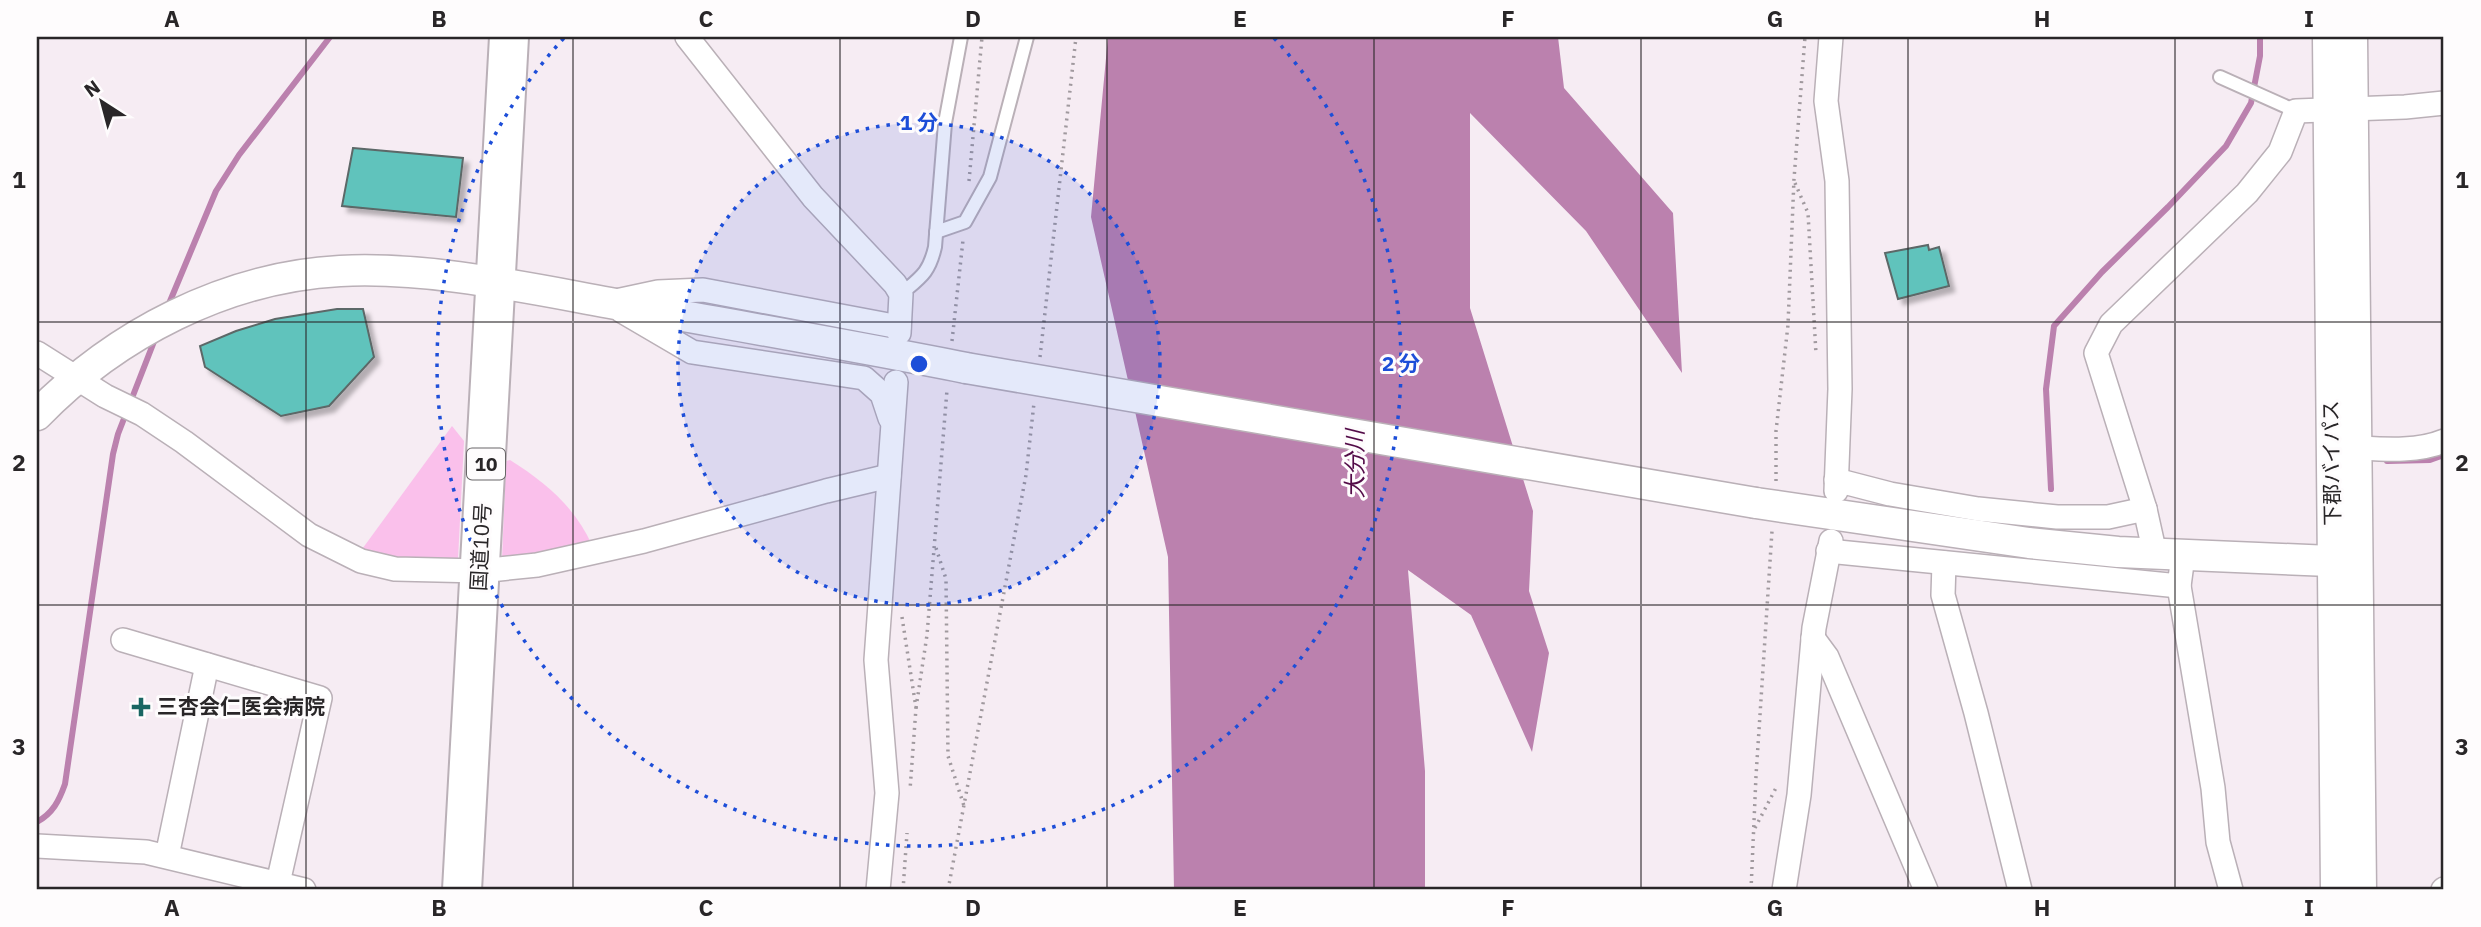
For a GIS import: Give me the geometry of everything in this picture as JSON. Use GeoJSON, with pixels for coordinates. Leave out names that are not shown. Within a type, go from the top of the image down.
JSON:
{"type":"FeatureCollection","features":[{"type":"Feature","properties":{"kind":"highway","name":"国道10号"},"geometry":{"type":"LineString","coordinates":[[462,890],[509,37]]}},
{"type":"Feature","properties":{"kind":"street"},"geometry":{"type":"LineString","coordinates":[[606,303],[658,292],[703,290],[899,330],[901,294],[895,284],[813,197],[687,37]]}},
{"type":"Feature","properties":{"kind":"street"},"geometry":{"type":"LineString","coordinates":[[1831,37],[1826,101],[1838,181],[1840,389],[1836,486],[1953,505],[2057,517],[2108,517],[2145,509]]}},
{"type":"Feature","properties":{"kind":"street"},"geometry":{"type":"LineString","coordinates":[[2328,37],[2341,108]]}},
{"type":"Feature","properties":{"kind":"street"},"geometry":{"type":"LineString","coordinates":[[2336,890],[2345,562],[2341,108],[2352,37]]}},
{"type":"Feature","properties":{"kind":"street"},"geometry":{"type":"LineString","coordinates":[[2231,890],[2218,842],[2211,775],[2179,586],[2169,555],[2145,509],[2096,353],[2111,324],[2247,193],[2280,152],[2292,109],[2405,107],[2444,103]]}},
{"type":"Feature","properties":{"kind":"street"},"geometry":{"type":"LineString","coordinates":[[37,415],[107,355],[165,320],[210,300],[255,285],[339,271],[406,272],[496,284],[1765,506],[2029,543],[2169,555],[2345,562]]}},
{"type":"Feature","properties":{"kind":"street"},"geometry":{"type":"LineString","coordinates":[[606,303],[692,352],[864,378],[882,394],[892,428]]}},
{"type":"Feature","properties":{"kind":"street"},"geometry":{"type":"LineString","coordinates":[[37,353],[201,454],[309,535],[348,556],[375,566],[395,569],[480,571],[537,565],[644,541],[889,476]]}},
{"type":"Feature","properties":{"kind":"street"},"geometry":{"type":"LineString","coordinates":[[878,890],[887,793],[876,660],[896,382]]}},
{"type":"Feature","properties":{"kind":"street"},"geometry":{"type":"LineString","coordinates":[[2344,447],[2399,448],[2433,445],[2444,441]]}},
{"type":"Feature","properties":{"kind":"street"},"geometry":{"type":"LineString","coordinates":[[1784,890],[1799,795],[1813,638],[1829,546],[1944,564],[2179,586]]}},
{"type":"Feature","properties":{"kind":"street"},"geometry":{"type":"LineString","coordinates":[[2345,562],[2361,890]]}},
{"type":"Feature","properties":{"kind":"street"},"geometry":{"type":"LineString","coordinates":[[1944,564],[1943,596],[2020,890]]}},
{"type":"Feature","properties":{"kind":"street"},"geometry":{"type":"LineString","coordinates":[[1813,638],[1827,657],[1926,890]]}},
{"type":"Feature","properties":{"kind":"street"},"geometry":{"type":"LineString","coordinates":[[123,640],[320,698],[278,883]]}},
{"type":"Feature","properties":{"kind":"street"},"geometry":{"type":"LineString","coordinates":[[167,856],[207,665]]}},
{"type":"Feature","properties":{"kind":"street"},"geometry":{"type":"LineString","coordinates":[[37,846],[136,851],[167,856],[304,890]]}},
{"type":"Feature","properties":{"kind":"lane"},"geometry":{"type":"LineString","coordinates":[[901,294],[923,275],[931,264],[945,123],[961,37]]}},
{"type":"Feature","properties":{"kind":"lane"},"geometry":{"type":"LineString","coordinates":[[936,232],[965,222],[990,177],[1027,37]]}},
{"type":"Feature","properties":{"kind":"lane"},"geometry":{"type":"LineString","coordinates":[[2220,77],[2292,109]]}},
{"type":"Feature","properties":{"kind":"path"},"geometry":{"type":"LineString","coordinates":[[1039,366],[1076,37]]}},
{"type":"Feature","properties":{"kind":"path"},"geometry":{"type":"LineString","coordinates":[[1751,890],[1765,506],[1788,325],[1794,179],[1805,37]]}},
{"type":"Feature","properties":{"kind":"path"},"geometry":{"type":"LineString","coordinates":[[1794,179],[1808,213],[1816,359]]}},
{"type":"Feature","properties":{"kind":"path"},"geometry":{"type":"LineString","coordinates":[[948,890],[1026,475],[1035,393]]}},
{"type":"Feature","properties":{"kind":"path"},"geometry":{"type":"LineString","coordinates":[[935,546],[946,579],[947,755],[965,808]]}},
{"type":"Feature","properties":{"kind":"path"},"geometry":{"type":"LineString","coordinates":[[901,612],[916,708],[909,799]]}},
{"type":"Feature","properties":{"kind":"path"},"geometry":{"type":"LineString","coordinates":[[903,890],[907,825]]}},
{"type":"Feature","properties":{"kind":"shaded area"},"geometry":{"type":"Polygon","coordinates":[[[452,426],[464,441],[456,566],[360,552],[452,426]]]}},
{"type":"Feature","properties":{"kind":"shaded area"},"geometry":{"type":"Polygon","coordinates":[[[510,460],[558,496],[577,519],[592,545],[502,560],[506,461],[510,460]]]}},
{"type":"Feature","properties":{"kind":"water","name":"大分川"},"geometry":{"type":"Polygon","coordinates":[[[1108,37],[1558,37],[1564,88],[1673,213],[1682,373],[1586,231],[1470,113],[1470,308],[1533,511],[1529,591],[1549,653],[1532,752],[1471,615],[1408,570],[1425,771],[1425,890],[1174,890],[1168,557],[1091,217],[1108,37]]]}},
{"type":"Feature","properties":{"kind":"building"},"geometry":{"type":"Polygon","coordinates":[[[353,148],[463,158],[456,217],[342,206],[353,148]]]}},
{"type":"Feature","properties":{"kind":"building"},"geometry":{"type":"Polygon","coordinates":[[[1928,245],[1929,250],[1939,247],[1949,286],[1898,299],[1885,253],[1928,245]]]}},
{"type":"Feature","properties":{"kind":"building"},"geometry":{"type":"Polygon","coordinates":[[[337,309],[363,309],[374,357],[329,406],[281,416],[205,367],[200,346],[275,319],[337,309]]]}},
{"type":"Feature","properties":{"kind":"waterway"},"geometry":{"type":"LineString","coordinates":[[168,306],[216,191],[239,155],[330,37]]}},
{"type":"Feature","properties":{"kind":"waterway"},"geometry":{"type":"LineString","coordinates":[[2051,489],[2046,389],[2054,326],[2102,272],[2226,146],[2251,103],[2260,56],[2260,37]]}},
{"type":"Feature","properties":{"kind":"waterway"},"geometry":{"type":"LineString","coordinates":[[37,822],[55,806],[65,784],[113,454],[118,434],[155,339]]}},
{"type":"Feature","properties":{"kind":"waterway"},"geometry":{"type":"LineString","coordinates":[[2387,461],[2430,460],[2444,455]]}},
{"type":"Feature","properties":{"kind":"place","name":"三杏会仁医会病院"},"geometry":{"type":"Point","coordinates":[141,707]}}]}
